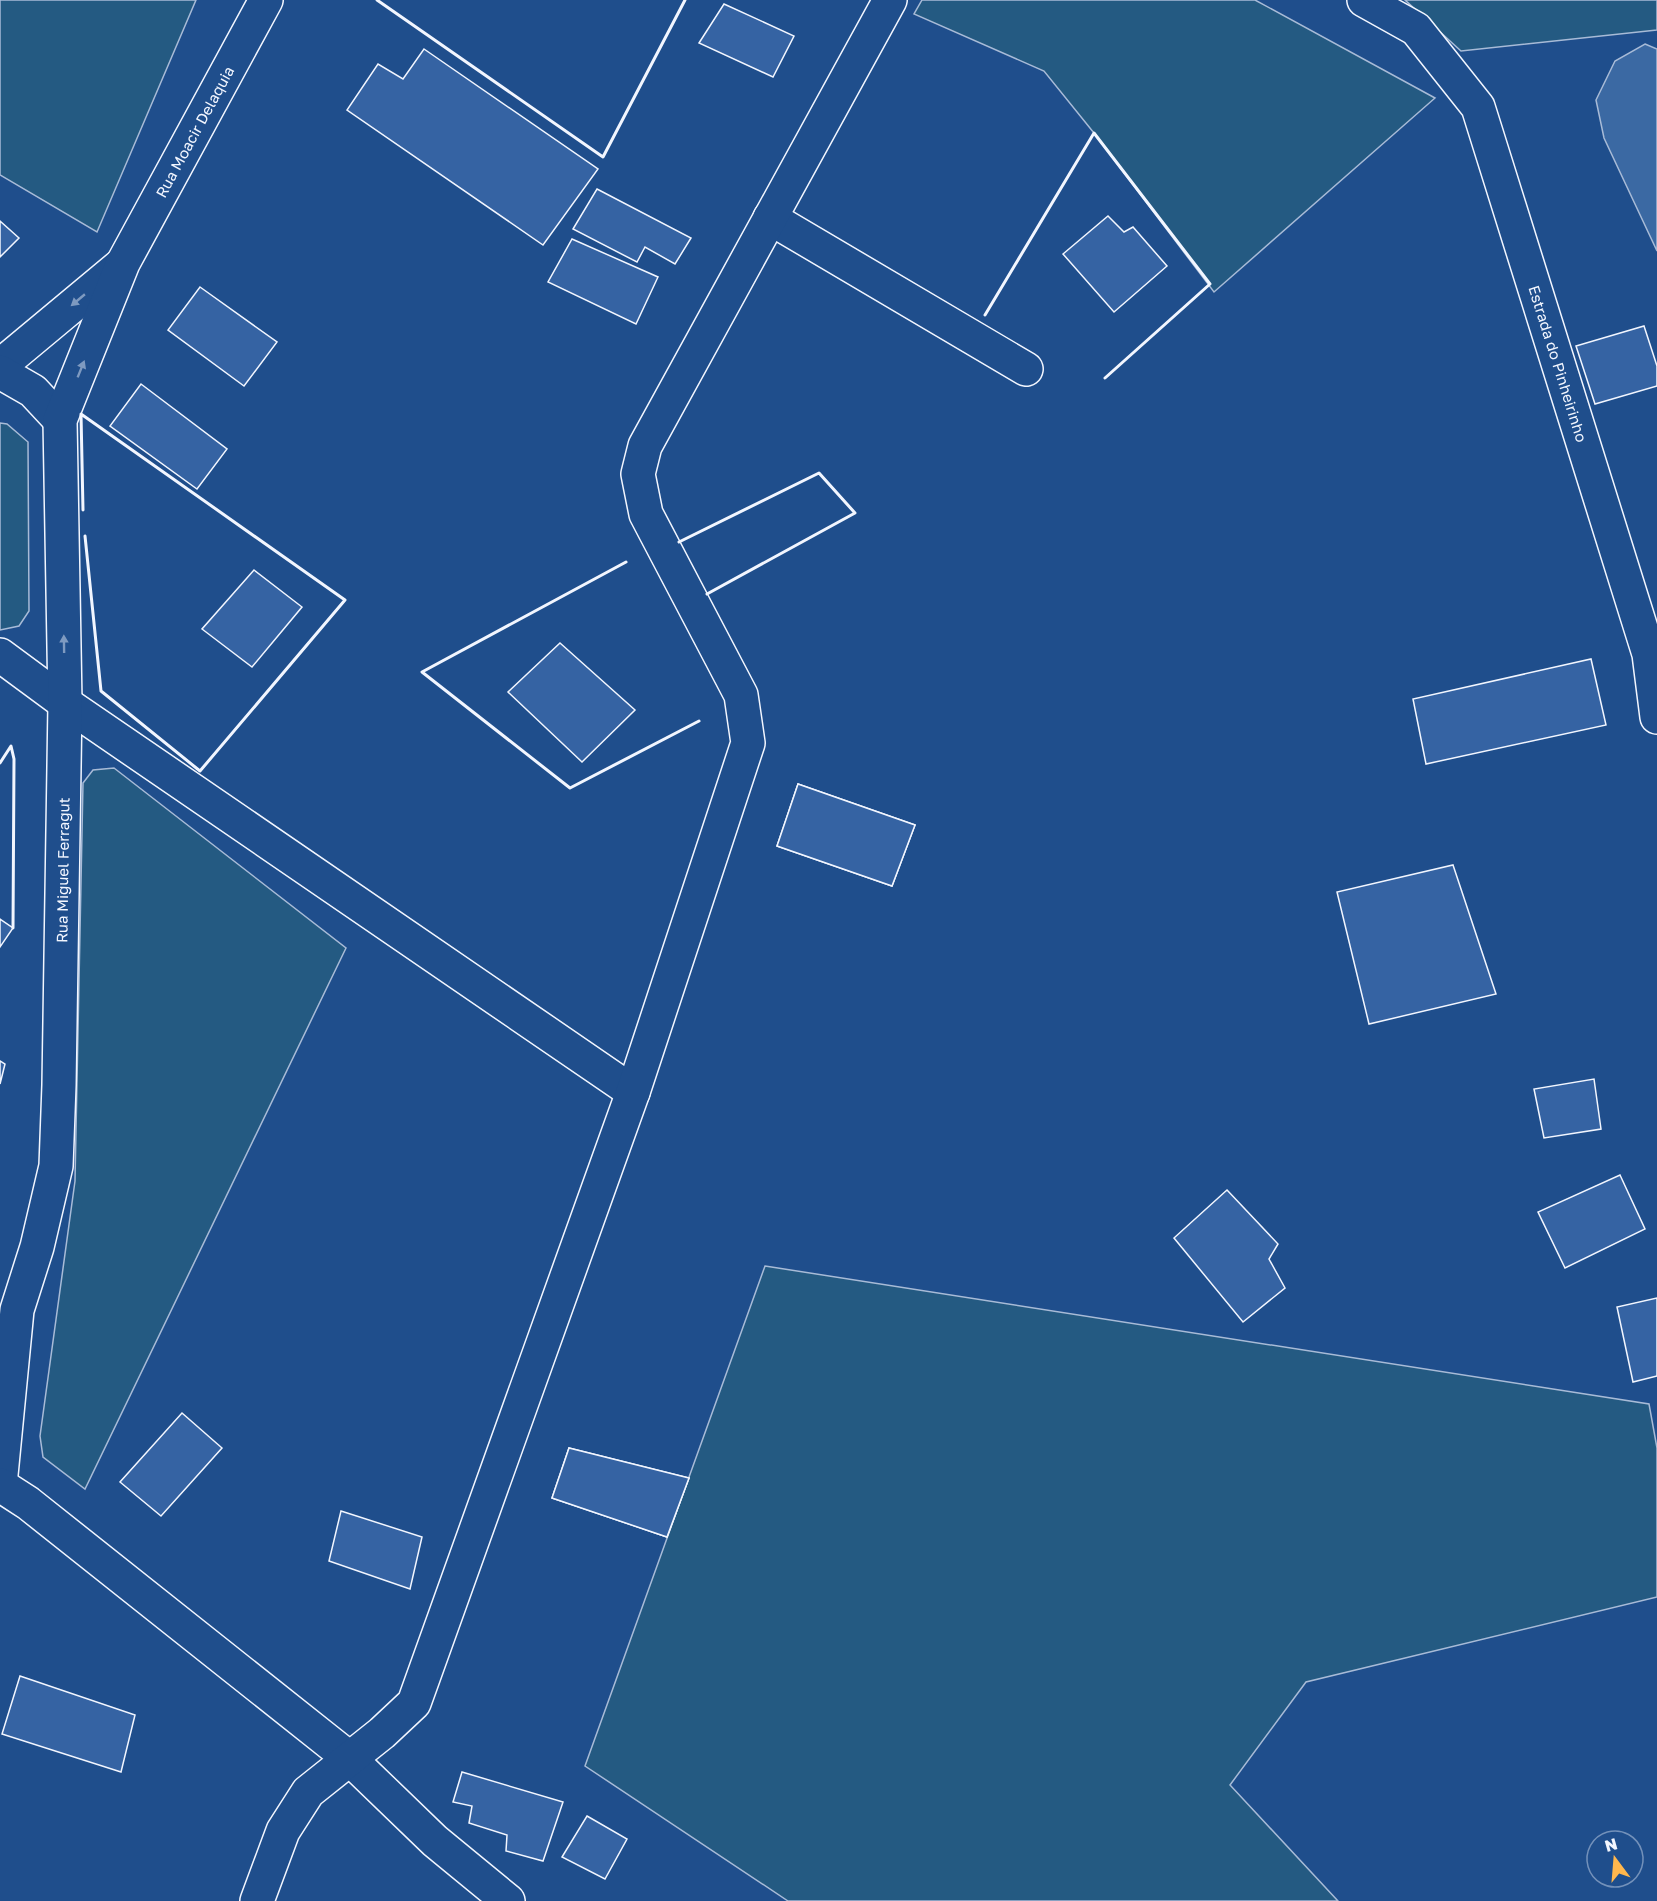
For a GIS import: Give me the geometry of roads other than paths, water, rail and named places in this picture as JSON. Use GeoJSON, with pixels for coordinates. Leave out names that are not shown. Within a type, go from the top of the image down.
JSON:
{"type":"FeatureCollection","features":[{"type":"Feature","properties":{"kind":"street","name":"Rua Moacir Delaquia"},"geometry":{"type":"LineString","coordinates":[[123,263],[266,0]]}},
{"type":"Feature","properties":{"kind":"street"},"geometry":{"type":"LineString","coordinates":[[257,1901],[283,1831],[308,1792],[382,1733],[414,1703],[633,1092],[748,743],[741,695],[645,514],[638,474],[645,446],[890,0]]}},
{"type":"Feature","properties":{"kind":"street","name":"Estrada do Pinheirinho"},"geometry":{"type":"LineString","coordinates":[[1364,0],[1416,29],[1479,108],[1649,654],[1657,717]]}},
{"type":"Feature","properties":{"kind":"street"},"geometry":{"type":"LineString","coordinates":[[770,218],[1026,369]]}},
{"type":"Feature","properties":{"kind":"street"},"geometry":{"type":"LineString","coordinates":[[0,366],[123,263]]}},
{"type":"Feature","properties":{"kind":"street","name":"Rua Miguel Ferragut"},"geometry":{"type":"LineString","coordinates":[[0,1485],[8,1313],[37,1247],[56,1166],[60,1085],[65,703],[60,420],[123,263]]}},
{"type":"Feature","properties":{"kind":"street"},"geometry":{"type":"LineString","coordinates":[[0,372],[33,390],[60,420]]}},
{"type":"Feature","properties":{"kind":"street"},"geometry":{"type":"LineString","coordinates":[[0,655],[65,703],[633,1092]]}},
{"type":"Feature","properties":{"kind":"street"},"geometry":{"type":"LineString","coordinates":[[0,1485],[36,1510],[349,1758],[435,1841],[508,1901]]}}]}
